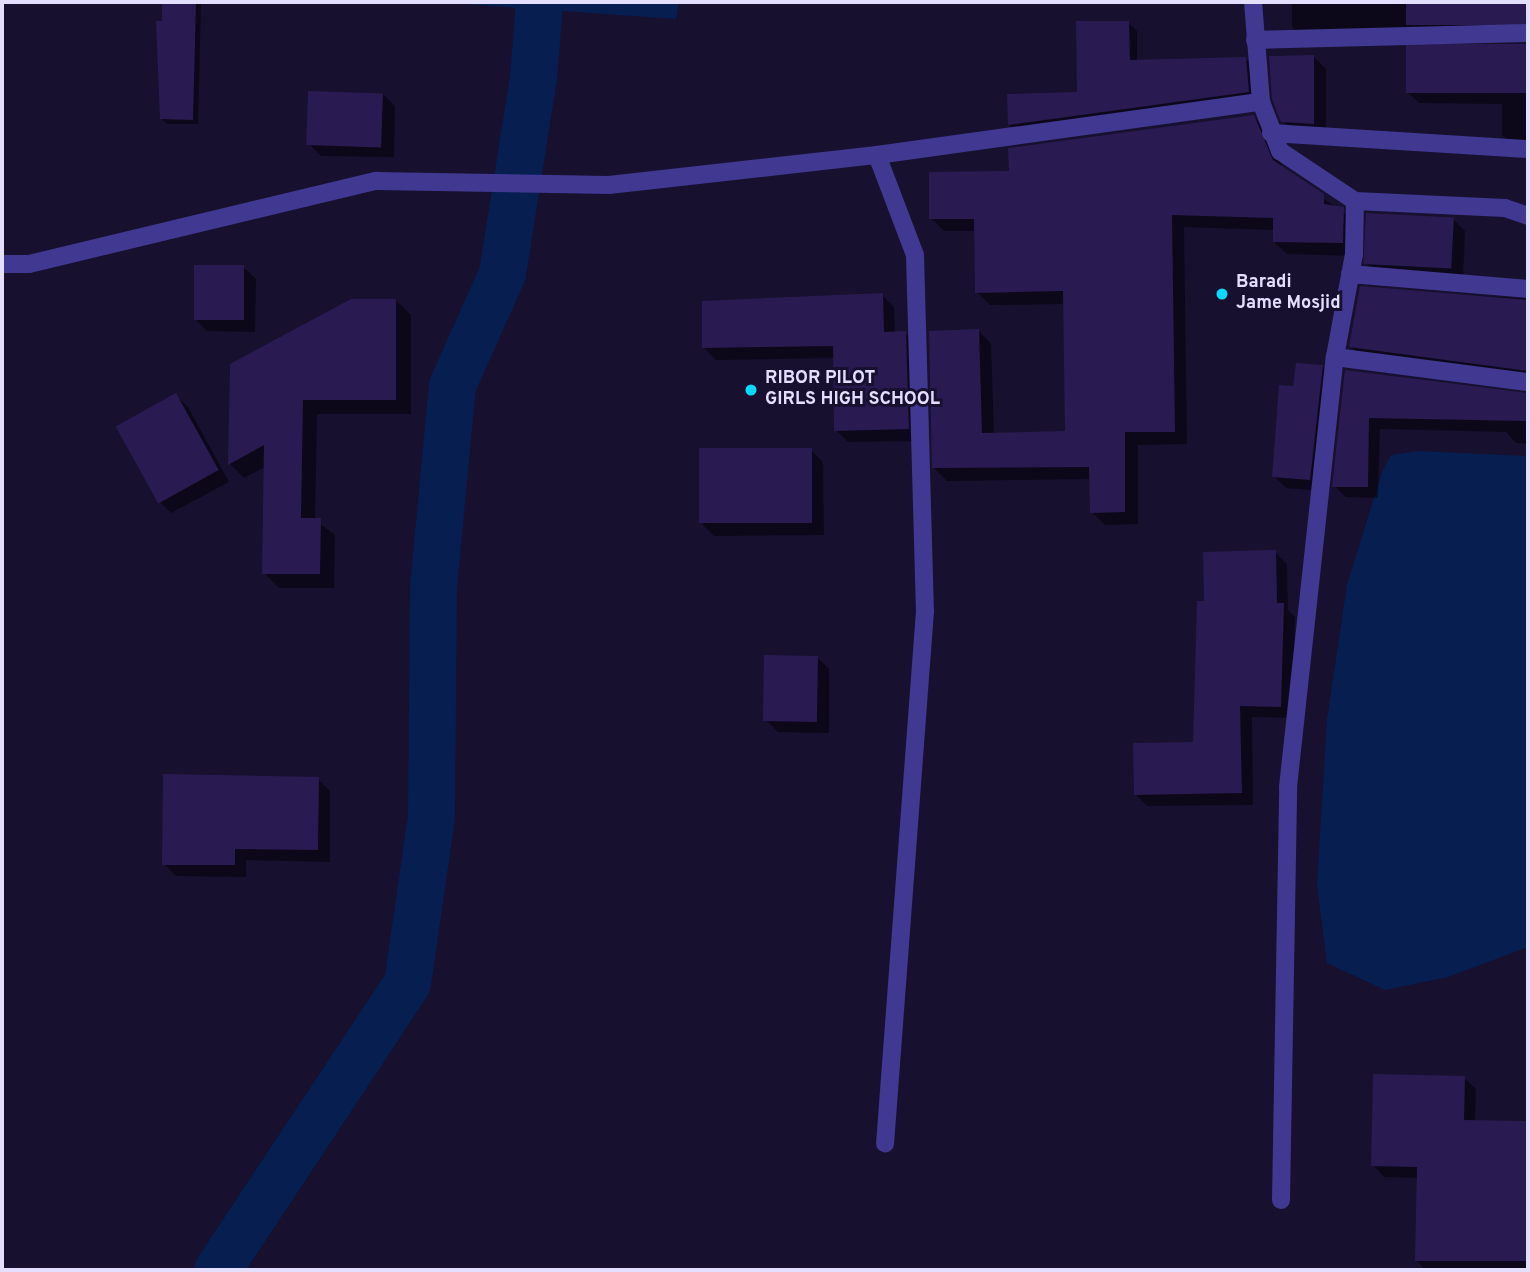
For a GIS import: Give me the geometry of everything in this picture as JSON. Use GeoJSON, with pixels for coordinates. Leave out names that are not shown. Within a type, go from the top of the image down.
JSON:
{"type":"FeatureCollection","features":[{"type":"Feature","properties":{"kind":"street"},"geometry":{"type":"LineString","coordinates":[[1253,2],[1261,102],[1280,150],[1355,201],[1504,208],[1528,216]]}},
{"type":"Feature","properties":{"kind":"street"},"geometry":{"type":"LineString","coordinates":[[1255,40],[1528,33]]}},
{"type":"Feature","properties":{"kind":"street"},"geometry":{"type":"LineString","coordinates":[[2,264],[29,264],[376,181],[609,185],[877,155],[1261,102]]}},
{"type":"Feature","properties":{"kind":"street"},"geometry":{"type":"LineString","coordinates":[[1271,132],[1528,149]]}},
{"type":"Feature","properties":{"kind":"street"},"geometry":{"type":"LineString","coordinates":[[877,155],[915,255],[925,611],[885,1144]]}},
{"type":"Feature","properties":{"kind":"street"},"geometry":{"type":"LineString","coordinates":[[1281,1200],[1288,787],[1335,356],[1350,274],[1355,201]]}},
{"type":"Feature","properties":{"kind":"street"},"geometry":{"type":"LineString","coordinates":[[1350,274],[1528,289]]}},
{"type":"Feature","properties":{"kind":"street"},"geometry":{"type":"LineString","coordinates":[[1335,356],[1528,382]]}},
{"type":"Feature","properties":{"kind":"water"},"geometry":{"type":"Polygon","coordinates":[[[435,2],[679,2],[676,19],[435,2]]]}},
{"type":"Feature","properties":{"kind":"water"},"geometry":{"type":"Polygon","coordinates":[[[1417,451],[1528,456],[1528,947],[1448,977],[1385,990],[1327,963],[1317,885],[1327,719],[1347,585],[1382,472],[1391,455],[1417,451]]]}},
{"type":"Feature","properties":{"kind":"building"},"geometry":{"type":"Polygon","coordinates":[[[162,2],[196,2],[193,120],[160,119],[156,21],[162,21],[162,2]]]}},
{"type":"Feature","properties":{"kind":"building"},"geometry":{"type":"Polygon","coordinates":[[[1406,2],[1528,2],[1528,25],[1406,25],[1406,2]]]}},
{"type":"Feature","properties":{"kind":"building"},"geometry":{"type":"Polygon","coordinates":[[[1076,21],[1129,21],[1130,60],[1246,57],[1249,92],[1008,125],[1007,94],[1077,92],[1076,21]]]}},
{"type":"Feature","properties":{"kind":"building"},"geometry":{"type":"Polygon","coordinates":[[[1406,44],[1528,44],[1528,93],[1406,93],[1406,44]]]}},
{"type":"Feature","properties":{"kind":"building"},"geometry":{"type":"Polygon","coordinates":[[[1314,55],[1314,124],[1281,122],[1272,99],[1269,56],[1314,55]]]}},
{"type":"Feature","properties":{"kind":"building"},"geometry":{"type":"Polygon","coordinates":[[[308,91],[383,94],[381,148],[306,145],[308,91]]]}},
{"type":"Feature","properties":{"kind":"building"},"geometry":{"type":"Polygon","coordinates":[[[1254,115],[1273,160],[1324,194],[1324,204],[1344,207],[1343,243],[1273,242],[1273,218],[1172,215],[1175,432],[1125,432],[1125,512],[1090,513],[1089,467],[932,468],[929,331],[979,329],[982,433],[1065,431],[1063,291],[975,293],[974,219],[929,219],[929,172],[1009,171],[1008,148],[1254,115]]]}},
{"type":"Feature","properties":{"kind":"building"},"geometry":{"type":"Polygon","coordinates":[[[1366,213],[1454,218],[1451,269],[1363,264],[1366,213]]]}},
{"type":"Feature","properties":{"kind":"building"},"geometry":{"type":"Polygon","coordinates":[[[194,265],[244,265],[244,320],[194,320],[194,265]]]}},
{"type":"Feature","properties":{"kind":"building"},"geometry":{"type":"Polygon","coordinates":[[[1360,286],[1528,300],[1528,371],[1349,347],[1360,286]]]}},
{"type":"Feature","properties":{"kind":"building"},"geometry":{"type":"Polygon","coordinates":[[[883,293],[884,332],[906,331],[909,429],[834,431],[833,346],[702,348],[702,301],[883,293]]]}},
{"type":"Feature","properties":{"kind":"building"},"geometry":{"type":"Polygon","coordinates":[[[351,299],[396,299],[396,400],[303,400],[301,518],[321,518],[320,574],[262,574],[264,445],[228,465],[230,364],[351,299]]]}},
{"type":"Feature","properties":{"kind":"building"},"geometry":{"type":"Polygon","coordinates":[[[1296,363],[1323,365],[1310,480],[1272,477],[1279,385],[1293,386],[1296,363]]]}},
{"type":"Feature","properties":{"kind":"building"},"geometry":{"type":"Polygon","coordinates":[[[1345,370],[1528,393],[1528,421],[1369,418],[1368,487],[1332,487],[1345,370]]]}},
{"type":"Feature","properties":{"kind":"building"},"geometry":{"type":"Polygon","coordinates":[[[176,393],[219,470],[158,503],[116,426],[176,393]]]}},
{"type":"Feature","properties":{"kind":"building"},"geometry":{"type":"Polygon","coordinates":[[[699,448],[812,448],[812,523],[699,523],[699,448]]]}},
{"type":"Feature","properties":{"kind":"building"},"geometry":{"type":"Polygon","coordinates":[[[1276,550],[1277,603],[1284,603],[1281,707],[1240,706],[1242,793],[1134,795],[1133,743],[1193,742],[1197,601],[1204,601],[1203,552],[1276,550]]]}},
{"type":"Feature","properties":{"kind":"building"},"geometry":{"type":"Polygon","coordinates":[[[764,655],[818,656],[817,722],[763,721],[764,655]]]}},
{"type":"Feature","properties":{"kind":"building"},"geometry":{"type":"Polygon","coordinates":[[[163,774],[319,777],[318,850],[235,849],[235,865],[162,865],[163,774]]]}},
{"type":"Feature","properties":{"kind":"building"},"geometry":{"type":"Polygon","coordinates":[[[1373,1074],[1465,1076],[1464,1120],[1528,1121],[1528,1261],[1415,1261],[1417,1167],[1371,1166],[1373,1074]]]}},
{"type":"Feature","properties":{"kind":"waterway"},"geometry":{"type":"LineString","coordinates":[[217,1270],[407,983],[431,816],[433,586],[452,385],[502,273],[533,77],[539,2]]}},
{"type":"Feature","properties":{"kind":"place","name":"Baradi Jame Mosjid"},"geometry":{"type":"Point","coordinates":[1222,294]}},
{"type":"Feature","properties":{"kind":"place","name":"RIBOR PILOT GIRLS HIGH SCHOOL"},"geometry":{"type":"Point","coordinates":[751,390]}}]}
